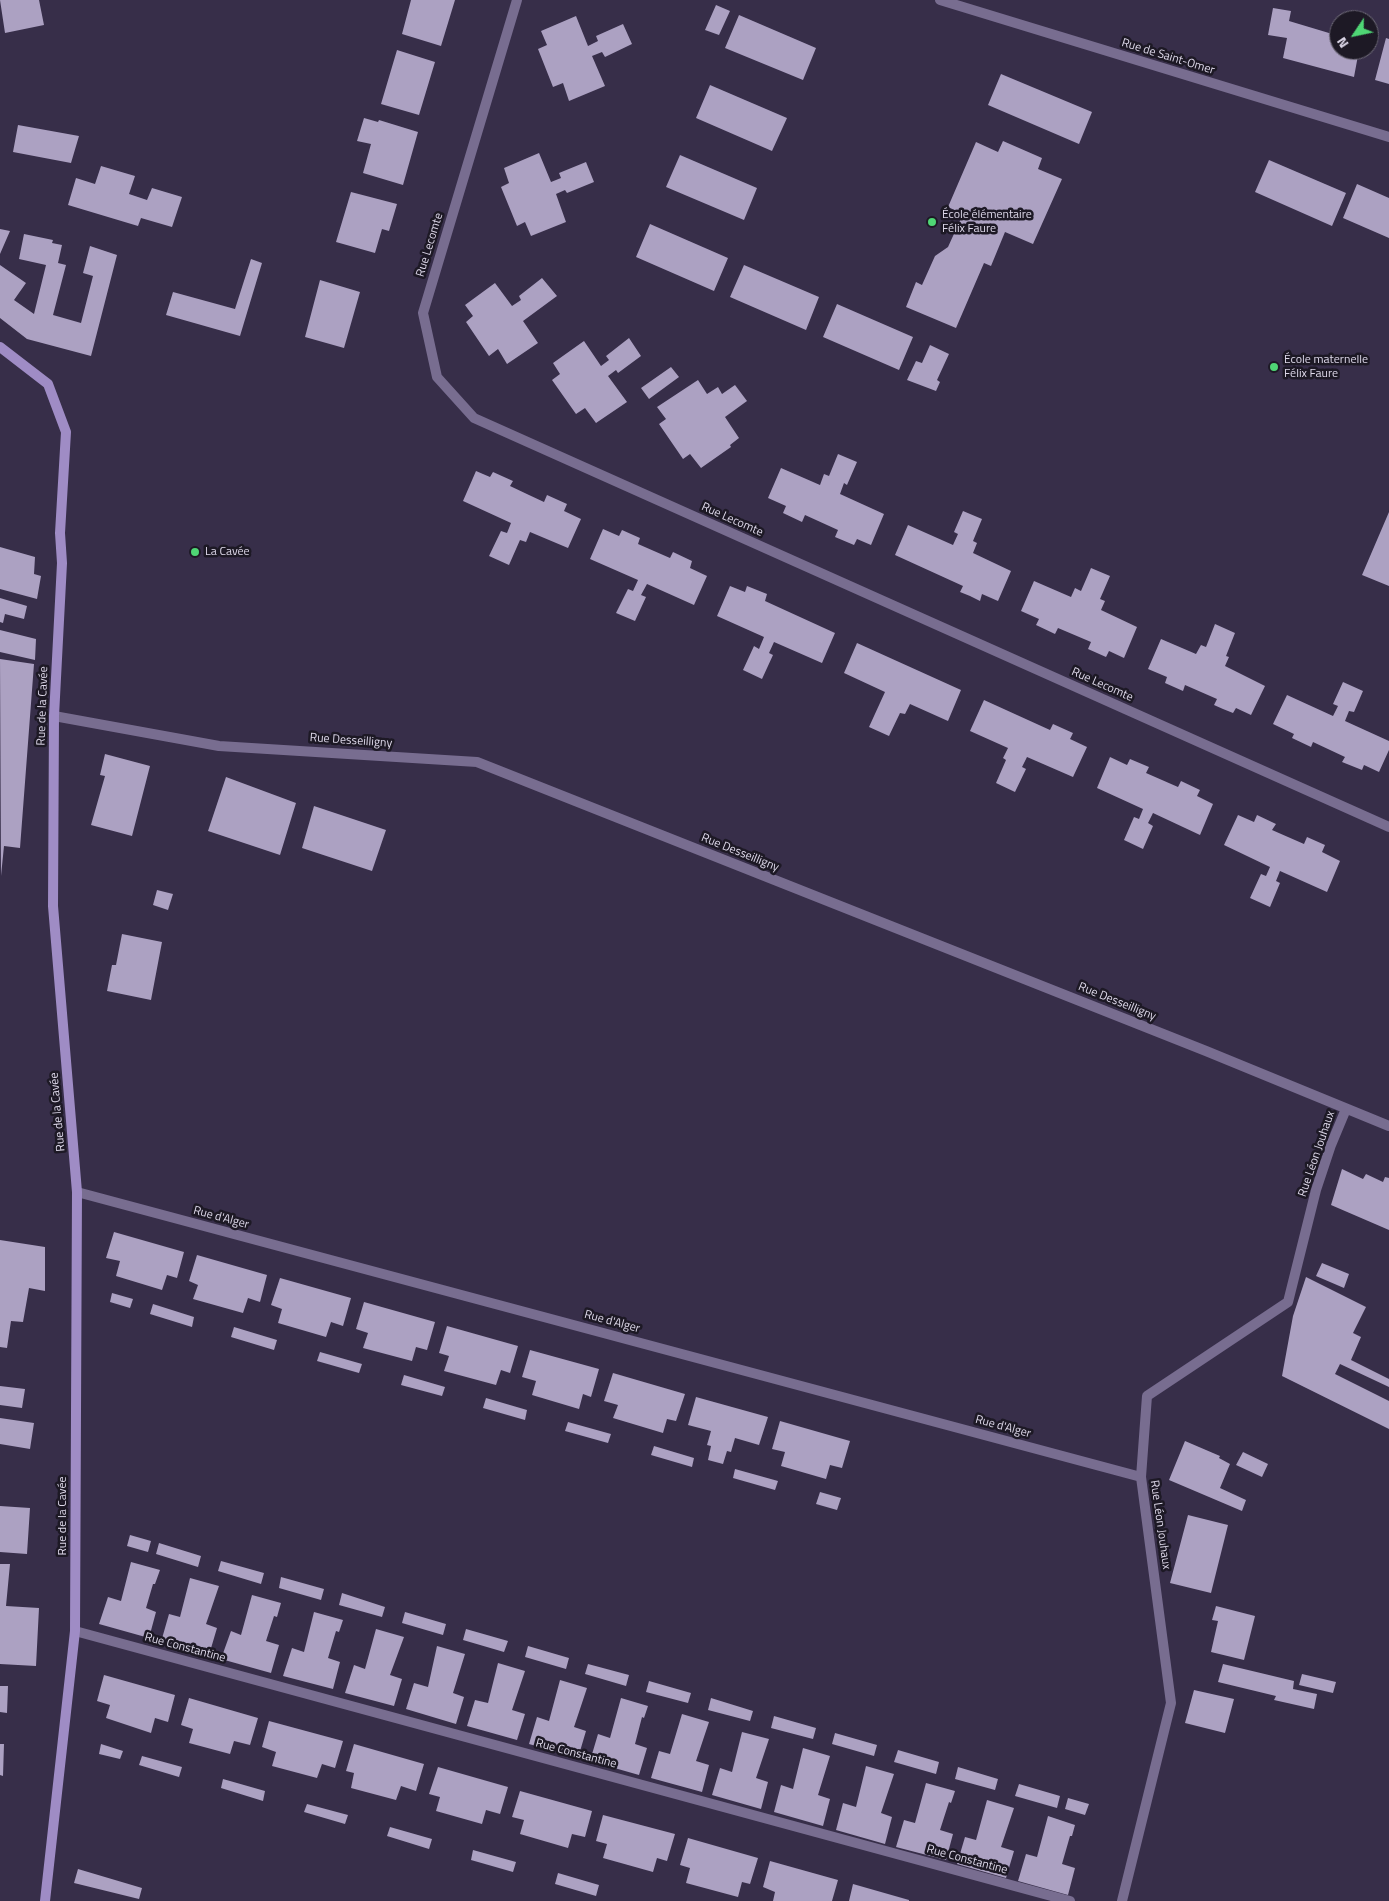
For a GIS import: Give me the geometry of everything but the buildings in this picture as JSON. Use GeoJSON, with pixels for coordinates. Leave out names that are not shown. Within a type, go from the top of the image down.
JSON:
{"type":"FeatureCollection","features":[{"type":"Feature","properties":{"kind":"street","name":"Rue Lecomte"},"geometry":{"type":"LineString","coordinates":[[517,0],[423,313],[437,377],[474,418],[1389,827]]}},
{"type":"Feature","properties":{"kind":"street","name":"Rue de Saint-Omer"},"geometry":{"type":"LineString","coordinates":[[940,0],[1389,137]]}},
{"type":"Feature","properties":{"kind":"street","name":"Rue de la Cavée"},"geometry":{"type":"LineString","coordinates":[[0,347],[48,384],[66,432],[60,533],[62,563],[54,716],[52,906],[77,1192],[76,1631],[45,1901]]}},
{"type":"Feature","properties":{"kind":"street","name":"Rue Desseilligny"},"geometry":{"type":"LineString","coordinates":[[54,716],[219,746],[477,762],[1258,1071],[1346,1110],[1389,1126]]}},
{"type":"Feature","properties":{"kind":"street","name":"Rue Léon Jouhaux"},"geometry":{"type":"LineString","coordinates":[[1122,1901],[1171,1703],[1141,1477],[1147,1396],[1288,1302],[1316,1190],[1331,1145],[1346,1110]]}},
{"type":"Feature","properties":{"kind":"street","name":"Rue d'Alger"},"geometry":{"type":"LineString","coordinates":[[77,1192],[1141,1477]]}},
{"type":"Feature","properties":{"kind":"street","name":"Rue Constantine"},"geometry":{"type":"LineString","coordinates":[[76,1631],[1070,1901]]}},
{"type":"Feature","properties":{"kind":"place","name":"École élémentaire Félix Faure"},"geometry":{"type":"Point","coordinates":[932,222]}},
{"type":"Feature","properties":{"kind":"place","name":"École maternelle Félix Faure"},"geometry":{"type":"Point","coordinates":[1274,367]}},
{"type":"Feature","properties":{"kind":"place","name":"La Cavée"},"geometry":{"type":"Point","coordinates":[195,552]}}]}
